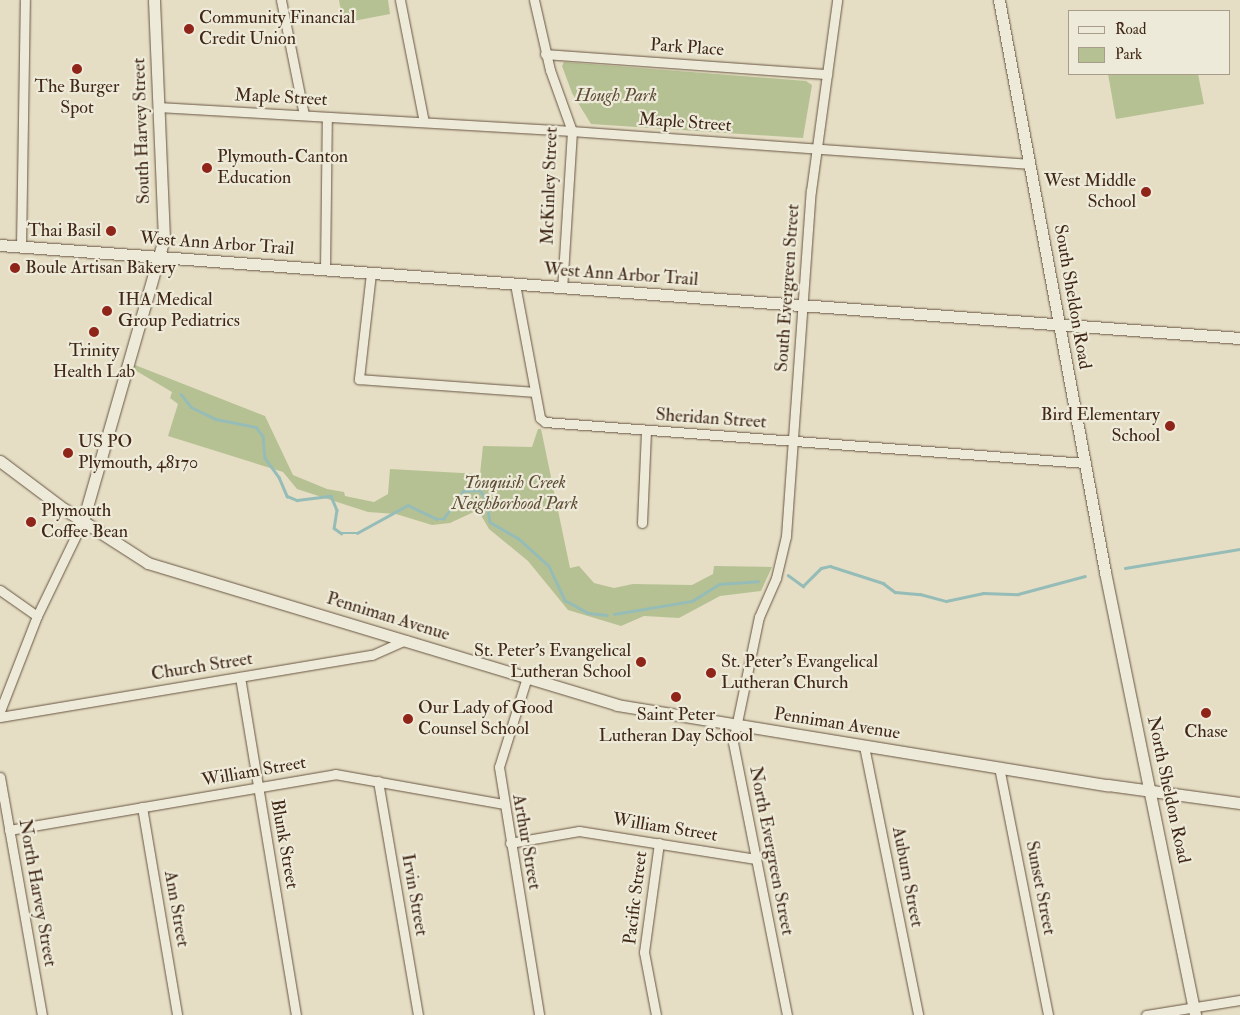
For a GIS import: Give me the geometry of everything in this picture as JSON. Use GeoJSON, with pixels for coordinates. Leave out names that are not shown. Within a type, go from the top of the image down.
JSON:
{"type":"FeatureCollection","features":[{"type":"Feature","properties":{"kind":"street"},"geometry":{"type":"LineString","coordinates":[[21,246],[25,0]]}},
{"type":"Feature","properties":{"kind":"street","name":"South Harvey Street"},"geometry":{"type":"LineString","coordinates":[[0,711],[37,616],[83,521],[94,474],[164,239],[154,0]]}},
{"type":"Feature","properties":{"kind":"street"},"geometry":{"type":"LineString","coordinates":[[281,0],[304,115]]}},
{"type":"Feature","properties":{"kind":"street"},"geometry":{"type":"LineString","coordinates":[[400,0],[424,122]]}},
{"type":"Feature","properties":{"kind":"street","name":"McKinley Street"},"geometry":{"type":"LineString","coordinates":[[534,0],[545,54],[572,131],[562,288]]}},
{"type":"Feature","properties":{"kind":"street","name":"South Evergreen Street"},"geometry":{"type":"LineString","coordinates":[[776,578],[786,536],[817,148],[837,0]]}},
{"type":"Feature","properties":{"kind":"street","name":"South Sheldon Road"},"geometry":{"type":"LineString","coordinates":[[999,0],[1105,572]]}},
{"type":"Feature","properties":{"kind":"street","name":"Park Place"},"geometry":{"type":"LineString","coordinates":[[545,54],[827,74]]}},
{"type":"Feature","properties":{"kind":"street","name":"Maple Street"},"geometry":{"type":"LineString","coordinates":[[158,107],[572,131],[1030,164]]}},
{"type":"Feature","properties":{"kind":"street"},"geometry":{"type":"LineString","coordinates":[[325,270],[327,116]]}},
{"type":"Feature","properties":{"kind":"street","name":"West Ann Arbor Trail"},"geometry":{"type":"LineString","coordinates":[[0,245],[1240,338]]}},
{"type":"Feature","properties":{"kind":"street"},"geometry":{"type":"LineString","coordinates":[[371,273],[359,379],[535,392],[515,284]]}},
{"type":"Feature","properties":{"kind":"street","name":"Sheridan Street"},"geometry":{"type":"LineString","coordinates":[[535,392],[540,418],[544,422],[1085,463]]}},
{"type":"Feature","properties":{"kind":"street"},"geometry":{"type":"LineString","coordinates":[[642,523],[646,430]]}},
{"type":"Feature","properties":{"kind":"street","name":"Penniman Avenue"},"geometry":{"type":"LineString","coordinates":[[0,462],[83,521],[148,563],[630,709],[1150,791],[1240,803]]}},
{"type":"Feature","properties":{"kind":"street","name":"North Sheldon Road"},"geometry":{"type":"LineString","coordinates":[[1105,572],[1194,1011]]}},
{"type":"Feature","properties":{"kind":"street","name":"North Evergreen Street"},"geometry":{"type":"LineString","coordinates":[[776,578],[759,617],[733,742],[787,1015]]}},
{"type":"Feature","properties":{"kind":"street"},"geometry":{"type":"LineString","coordinates":[[0,590],[37,616]]}},
{"type":"Feature","properties":{"kind":"street","name":"Church Street"},"geometry":{"type":"LineString","coordinates":[[0,717],[372,654],[406,640]]}},
{"type":"Feature","properties":{"kind":"street","name":"Blunk Street"},"geometry":{"type":"LineString","coordinates":[[240,677],[296,1015]]}},
{"type":"Feature","properties":{"kind":"street","name":"Arthur Street"},"geometry":{"type":"LineString","coordinates":[[527,677],[499,767],[539,1015]]}},
{"type":"Feature","properties":{"kind":"street","name":"Auburn Street"},"geometry":{"type":"LineString","coordinates":[[864,746],[918,1015]]}},
{"type":"Feature","properties":{"kind":"street","name":"Sunset Street"},"geometry":{"type":"LineString","coordinates":[[999,767],[1048,1015]]}},
{"type":"Feature","properties":{"kind":"street","name":"William Street"},"geometry":{"type":"LineString","coordinates":[[10,830],[335,774],[378,780],[504,804]]}},
{"type":"Feature","properties":{"kind":"street","name":"North Harvey Street"},"geometry":{"type":"LineString","coordinates":[[0,777],[42,1015]]}},
{"type":"Feature","properties":{"kind":"street","name":"Irvin Street"},"geometry":{"type":"LineString","coordinates":[[378,780],[418,1015]]}},
{"type":"Feature","properties":{"kind":"street","name":"Ann Street"},"geometry":{"type":"LineString","coordinates":[[142,808],[177,1015]]}},
{"type":"Feature","properties":{"kind":"street","name":"William Street"},"geometry":{"type":"LineString","coordinates":[[510,843],[580,831],[756,859]]}},
{"type":"Feature","properties":{"kind":"street","name":"Pacific Street"},"geometry":{"type":"LineString","coordinates":[[656,1015],[644,952],[659,843]]}},
{"type":"Feature","properties":{"kind":"street"},"geometry":{"type":"LineString","coordinates":[[1146,1015],[1194,1011],[1240,1000]]}},
{"type":"Feature","properties":{"kind":"green space"},"geometry":{"type":"Polygon","coordinates":[[[339,0],[388,0],[390,14],[343,23],[339,0]]]}},
{"type":"Feature","properties":{"kind":"green space","name":"Hough Park"},"geometry":{"type":"Polygon","coordinates":[[[564,62],[806,81],[812,85],[803,138],[591,124],[572,93],[562,66],[564,62]]]}},
{"type":"Feature","properties":{"kind":"green space"},"geometry":{"type":"Polygon","coordinates":[[[1108,75],[1198,75],[1204,104],[1116,119],[1108,75]]]}},
{"type":"Feature","properties":{"kind":"green space","name":"Tonquish Creek Neighborhood Park"},"geometry":{"type":"Polygon","coordinates":[[[135,365],[265,416],[293,475],[327,489],[344,492],[345,496],[374,502],[388,494],[390,469],[480,474],[483,446],[532,447],[538,429],[541,429],[570,568],[579,566],[594,583],[614,588],[633,584],[692,585],[713,574],[714,566],[772,567],[761,591],[720,596],[679,618],[644,616],[621,626],[568,610],[528,561],[489,529],[478,510],[450,523],[432,525],[396,514],[368,512],[297,489],[283,472],[168,436],[178,404],[170,398],[172,392],[133,369],[135,365]]]}},
{"type":"Feature","properties":{"kind":"waterway"},"geometry":{"type":"LineString","coordinates":[[181,394],[191,407],[216,419],[256,427],[263,436],[265,458],[279,477],[287,496],[297,500],[331,496],[337,510],[334,528],[341,533],[357,533],[408,505],[437,519],[443,519],[463,491],[480,490],[486,499],[490,522],[518,538],[549,566],[565,600],[588,613],[607,615]]}},
{"type":"Feature","properties":{"kind":"waterway"},"geometry":{"type":"LineString","coordinates":[[1125,568],[1240,549]]}},
{"type":"Feature","properties":{"kind":"waterway"},"geometry":{"type":"LineString","coordinates":[[788,575],[803,586],[821,568],[830,566],[883,583],[895,592],[920,594],[946,601],[983,593],[1018,594],[1085,576]]}},
{"type":"Feature","properties":{"kind":"waterway"},"geometry":{"type":"LineString","coordinates":[[614,614],[692,601],[719,584],[758,581]]}},
{"type":"Feature","properties":{"kind":"place","name":"Community Financial Credit Union"},"geometry":{"type":"Point","coordinates":[189,29]}},
{"type":"Feature","properties":{"kind":"place","name":"The Burger Spot"},"geometry":{"type":"Point","coordinates":[77,69]}},
{"type":"Feature","properties":{"kind":"place","name":"Plymouth-Canton Education"},"geometry":{"type":"Point","coordinates":[207,168]}},
{"type":"Feature","properties":{"kind":"place","name":"West Middle School"},"geometry":{"type":"Point","coordinates":[1146,192]}},
{"type":"Feature","properties":{"kind":"place","name":"Thai Basil"},"geometry":{"type":"Point","coordinates":[111,231]}},
{"type":"Feature","properties":{"kind":"place","name":"Boule Artisan Bakery"},"geometry":{"type":"Point","coordinates":[15,268]}},
{"type":"Feature","properties":{"kind":"place","name":"IHA Medical Group Pediatrics"},"geometry":{"type":"Point","coordinates":[107,311]}},
{"type":"Feature","properties":{"kind":"place","name":"Trinity Health Lab"},"geometry":{"type":"Point","coordinates":[94,332]}},
{"type":"Feature","properties":{"kind":"place","name":"Bird Elementary School"},"geometry":{"type":"Point","coordinates":[1170,426]}},
{"type":"Feature","properties":{"kind":"place","name":"US PO Plymouth, 48170"},"geometry":{"type":"Point","coordinates":[68,453]}},
{"type":"Feature","properties":{"kind":"place","name":"Plymouth Coffee Bean"},"geometry":{"type":"Point","coordinates":[31,522]}},
{"type":"Feature","properties":{"kind":"place","name":"St. Peter's Evangelical Lutheran School"},"geometry":{"type":"Point","coordinates":[641,662]}},
{"type":"Feature","properties":{"kind":"place","name":"St. Peter's Evangelical Lutheran Church"},"geometry":{"type":"Point","coordinates":[711,673]}},
{"type":"Feature","properties":{"kind":"place","name":"Saint Peter Lutheran Day School"},"geometry":{"type":"Point","coordinates":[676,697]}},
{"type":"Feature","properties":{"kind":"place","name":"Chase"},"geometry":{"type":"Point","coordinates":[1206,713]}},
{"type":"Feature","properties":{"kind":"place","name":"Our Lady of Good Counsel School"},"geometry":{"type":"Point","coordinates":[408,719]}}]}
